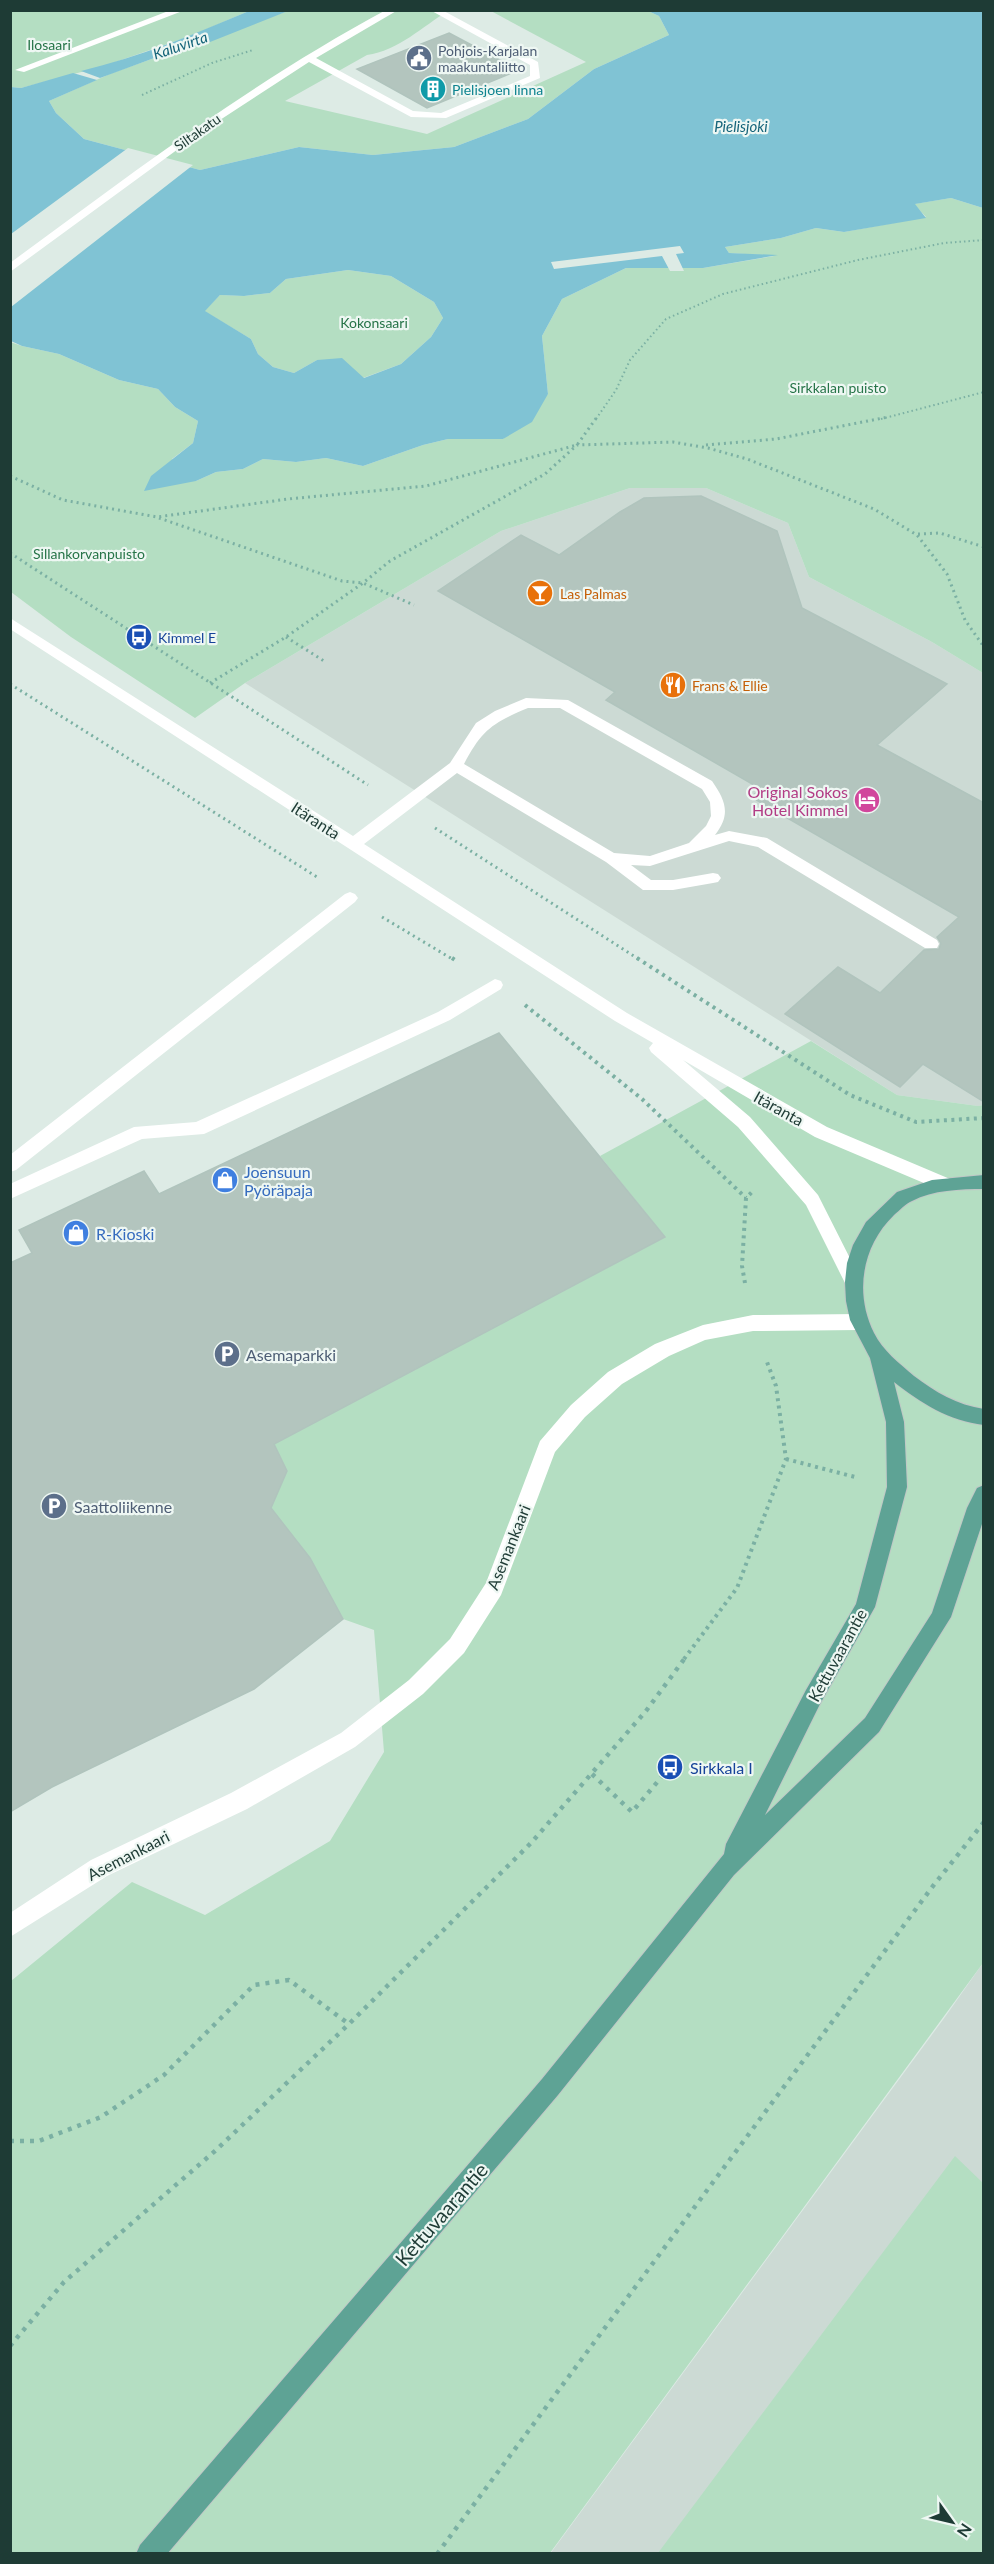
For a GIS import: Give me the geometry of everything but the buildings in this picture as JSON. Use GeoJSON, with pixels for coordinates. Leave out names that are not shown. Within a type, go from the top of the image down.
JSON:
{"type":"FeatureCollection","features":[{"type":"Feature","properties":{"kind":"main road"},"geometry":{"type":"LineString","coordinates":[[983,1182],[944,1184],[903,1198],[873,1224],[860,1246],[852,1280],[860,1322],[879,1357],[926,1396],[974,1416],[984,1417]]}},
{"type":"Feature","properties":{"kind":"main road","name":"Kettuvaarantie"},"geometry":{"type":"LineString","coordinates":[[726,1867],[813,1697],[866,1607],[897,1488],[895,1422],[879,1357]]}},
{"type":"Feature","properties":{"kind":"main road","name":"Kettuvaarantie"},"geometry":{"type":"LineString","coordinates":[[149,2553],[550,2086],[726,1867],[872,1725],[940,1617],[977,1508],[984,1494]]}},
{"type":"Feature","properties":{"kind":"street"},"geometry":{"type":"LineString","coordinates":[[21,70],[181,10]]}},
{"type":"Feature","properties":{"kind":"street","name":"Siltakatu"},"geometry":{"type":"LineString","coordinates":[[10,269],[170,151],[309,58],[394,10]]}},
{"type":"Feature","properties":{"kind":"street"},"geometry":{"type":"LineString","coordinates":[[309,58],[411,114],[442,116],[535,78],[535,64],[434,10]]}},
{"type":"Feature","properties":{"kind":"street","name":"Itäranta"},"geometry":{"type":"LineString","coordinates":[[10,622],[621,1017],[821,1132],[944,1184]]}},
{"type":"Feature","properties":{"kind":"street"},"geometry":{"type":"LineString","coordinates":[[353,844],[456,766],[481,726],[500,714],[526,703],[563,703],[707,785],[718,798],[720,811],[718,822],[711,832],[688,850]]}},
{"type":"Feature","properties":{"kind":"street"},"geometry":{"type":"LineString","coordinates":[[456,766],[611,858],[648,886],[673,885],[713,878]]}},
{"type":"Feature","properties":{"kind":"street"},"geometry":{"type":"LineString","coordinates":[[611,858],[650,861],[729,836],[762,842],[931,944]]}},
{"type":"Feature","properties":{"kind":"street"},"geometry":{"type":"LineString","coordinates":[[10,1165],[350,898]]}},
{"type":"Feature","properties":{"kind":"street"},"geometry":{"type":"LineString","coordinates":[[10,1192],[140,1132],[198,1129],[444,1016],[495,985]]}},
{"type":"Feature","properties":{"kind":"street","name":"Itäranta"},"geometry":{"type":"LineString","coordinates":[[621,1017],[744,1122],[773,1155],[812,1200],[852,1280]]}},
{"type":"Feature","properties":{"kind":"street","name":"Asemankaari"},"geometry":{"type":"LineString","coordinates":[[10,1926],[99,1868],[239,1801],[348,1740],[416,1687],[457,1646],[494,1588],[547,1447],[578,1411],[615,1378],[662,1350],[703,1334],[753,1323],[860,1322]]}},
{"type":"Feature","properties":{"kind":"path"},"geometry":{"type":"LineString","coordinates":[[142,95],[212,63],[259,50]]}},
{"type":"Feature","properties":{"kind":"path"},"geometry":{"type":"LineString","coordinates":[[210,683],[286,638],[390,561],[545,474],[577,445],[616,390],[630,360],[666,320],[723,294],[792,276],[933,245],[984,240]]}},
{"type":"Feature","properties":{"kind":"path"},"geometry":{"type":"LineString","coordinates":[[696,446],[754,444],[814,434],[984,392]]}},
{"type":"Feature","properties":{"kind":"path"},"geometry":{"type":"LineString","coordinates":[[157,517],[288,499],[426,486],[577,445],[673,442],[747,459],[874,509],[917,535],[947,574],[965,620],[984,646]]}},
{"type":"Feature","properties":{"kind":"path"},"geometry":{"type":"LineString","coordinates":[[10,476],[63,500],[157,517],[342,581],[363,583],[414,605]]}},
{"type":"Feature","properties":{"kind":"path"},"geometry":{"type":"LineString","coordinates":[[917,535],[940,533],[984,547]]}},
{"type":"Feature","properties":{"kind":"path"},"geometry":{"type":"LineString","coordinates":[[286,638],[324,661]]}},
{"type":"Feature","properties":{"kind":"path"},"geometry":{"type":"LineString","coordinates":[[10,684],[350,898],[495,985],[536,1013],[642,1099],[746,1198]]}},
{"type":"Feature","properties":{"kind":"path"},"geometry":{"type":"LineString","coordinates":[[850,1095],[916,1122],[984,1118]]}},
{"type":"Feature","properties":{"kind":"path"},"geometry":{"type":"LineString","coordinates":[[10,2346],[64,2282],[215,2151],[349,2024],[531,1843],[592,1774],[646,1711],[736,1588],[786,1459]]}},
{"type":"Feature","properties":{"kind":"path"},"geometry":{"type":"LineString","coordinates":[[592,1774],[632,1812],[670,1767]]}},
{"type":"Feature","properties":{"kind":"path"},"geometry":{"type":"LineString","coordinates":[[437,2553],[919,1905],[984,1822]]}},
{"type":"Feature","properties":{"kind":"path"},"geometry":{"type":"LineString","coordinates":[[10,2142],[39,2141],[101,2117],[164,2075],[254,1985],[289,1980],[349,2024]]}},
{"type":"Feature","properties":{"kind":"shaded area"},"geometry":{"type":"Polygon","coordinates":[[[630,488],[706,488],[788,523],[809,577],[932,642],[983,673],[983,1105],[897,1095],[245,683],[501,531],[630,488]]]}},
{"type":"Feature","properties":{"kind":"shaded area"},"geometry":{"type":"Polygon","coordinates":[[[983,1963],[983,2553],[550,2554],[945,2017],[983,1963]]]}},
{"type":"Feature","properties":{"kind":"green space","name":"Ilosaari"},"geometry":{"type":"Polygon","coordinates":[[[11,11],[249,11],[193,35],[104,66],[21,88],[11,87],[11,11]]]}},
{"type":"Feature","properties":{"kind":"green space"},"geometry":{"type":"Polygon","coordinates":[[[288,11],[448,11],[400,43],[378,53],[367,55],[285,101],[427,134],[586,62],[491,11],[648,11],[659,16],[669,35],[594,69],[528,119],[454,147],[373,155],[299,147],[200,170],[84,139],[56,113],[49,101],[112,73],[288,11]]]}},
{"type":"Feature","properties":{"kind":"green space","name":"Sirkkalan puisto"},"geometry":{"type":"Polygon","coordinates":[[[951,198],[983,208],[983,673],[932,642],[809,577],[788,523],[706,488],[630,488],[501,531],[245,683],[195,718],[71,637],[11,592],[10,342],[59,354],[119,380],[158,389],[175,407],[198,421],[193,443],[172,459],[196,481],[216,472],[243,469],[263,459],[296,462],[326,458],[363,466],[423,445],[448,439],[503,439],[548,394],[542,336],[562,299],[626,268],[703,268],[774,256],[729,253],[725,247],[781,238],[816,228],[844,232],[926,217],[914,204],[951,198]]]}},
{"type":"Feature","properties":{"kind":"green space","name":"Kokonsaari"},"geometry":{"type":"Polygon","coordinates":[[[348,270],[391,276],[434,302],[443,318],[431,337],[401,364],[363,378],[317,360],[294,373],[273,367],[258,354],[251,339],[204,311],[220,295],[244,296],[270,293],[286,279],[348,270]]]}},
{"type":"Feature","properties":{"kind":"green space"},"geometry":{"type":"Polygon","coordinates":[[[811,1041],[897,1095],[983,1105],[983,1963],[550,2553],[11,2554],[11,1981],[132,1882],[205,1915],[330,1841],[384,1752],[374,1630],[343,1619],[310,1558],[271,1508],[287,1471],[274,1444],[665,1237],[600,1156],[811,1041]]]}},
{"type":"Feature","properties":{"kind":"green space"},"geometry":{"type":"Polygon","coordinates":[[[955,2156],[983,2183],[983,2553],[658,2553],[955,2156]]]}},
{"type":"Feature","properties":{"kind":"water","name":"Kaluvirta"},"geometry":{"type":"Polygon","coordinates":[[[249,11],[288,11],[205,44],[157,57],[100,78],[81,71],[145,52],[249,11]]]}},
{"type":"Feature","properties":{"kind":"water","name":"Pielisjoki"},"geometry":{"type":"Polygon","coordinates":[[[648,11],[983,11],[983,208],[951,198],[915,204],[926,218],[844,232],[816,228],[781,238],[725,247],[729,253],[778,255],[703,268],[626,268],[562,299],[542,336],[548,394],[532,422],[503,439],[448,439],[423,445],[363,466],[326,458],[296,462],[263,459],[243,469],[216,472],[196,481],[144,491],[151,476],[193,443],[198,421],[175,407],[158,389],[119,380],[59,354],[22,346],[11,341],[11,87],[21,88],[73,73],[97,80],[49,101],[56,113],[84,139],[200,170],[299,147],[373,155],[454,147],[528,119],[594,69],[669,35],[659,16],[648,11]],[[348,270],[286,279],[270,293],[244,296],[220,295],[205,311],[251,339],[258,354],[273,367],[294,373],[317,360],[342,358],[364,378],[401,364],[431,337],[443,318],[434,302],[391,276],[348,270]]]}},
{"type":"Feature","properties":{"kind":"pier"},"geometry":{"type":"Polygon","coordinates":[[[128,148],[193,165],[11,307],[11,234],[128,148]]]}},
{"type":"Feature","properties":{"kind":"pier"},"geometry":{"type":"Polygon","coordinates":[[[680,246],[684,253],[676,254],[684,271],[670,271],[662,256],[554,269],[551,262],[680,246]]]}},
{"type":"Feature","properties":{"kind":"place","name":"Pohjois-Karjalan maakuntaliitto"},"geometry":{"type":"Point","coordinates":[419,58]}},
{"type":"Feature","properties":{"kind":"place","name":"Pielisjoen linna"},"geometry":{"type":"Point","coordinates":[433,89]}},
{"type":"Feature","properties":{"kind":"place","name":"Las Palmas"},"geometry":{"type":"Point","coordinates":[540,593]}},
{"type":"Feature","properties":{"kind":"place","name":"Kimmel E"},"geometry":{"type":"Point","coordinates":[139,637]}},
{"type":"Feature","properties":{"kind":"place","name":"Frans & Ellie"},"geometry":{"type":"Point","coordinates":[673,685]}},
{"type":"Feature","properties":{"kind":"place","name":"Original Sokos Hotel Kimmel"},"geometry":{"type":"Point","coordinates":[867,800]}},
{"type":"Feature","properties":{"kind":"place","name":"Joensuun Pyöräpaja"},"geometry":{"type":"Point","coordinates":[225,1180]}},
{"type":"Feature","properties":{"kind":"place","name":"R-Kioski"},"geometry":{"type":"Point","coordinates":[76,1233]}},
{"type":"Feature","properties":{"kind":"place","name":"Asemaparkki"},"geometry":{"type":"Point","coordinates":[227,1354]}},
{"type":"Feature","properties":{"kind":"place","name":"Saattoliikenne"},"geometry":{"type":"Point","coordinates":[54,1506]}},
{"type":"Feature","properties":{"kind":"place","name":"Sirkkala I"},"geometry":{"type":"Point","coordinates":[670,1767]}},
{"type":"Feature","properties":{"kind":"park label","name":"Sillankorvanpuisto"},"geometry":{"type":"Point","coordinates":[89,553]}}]}
